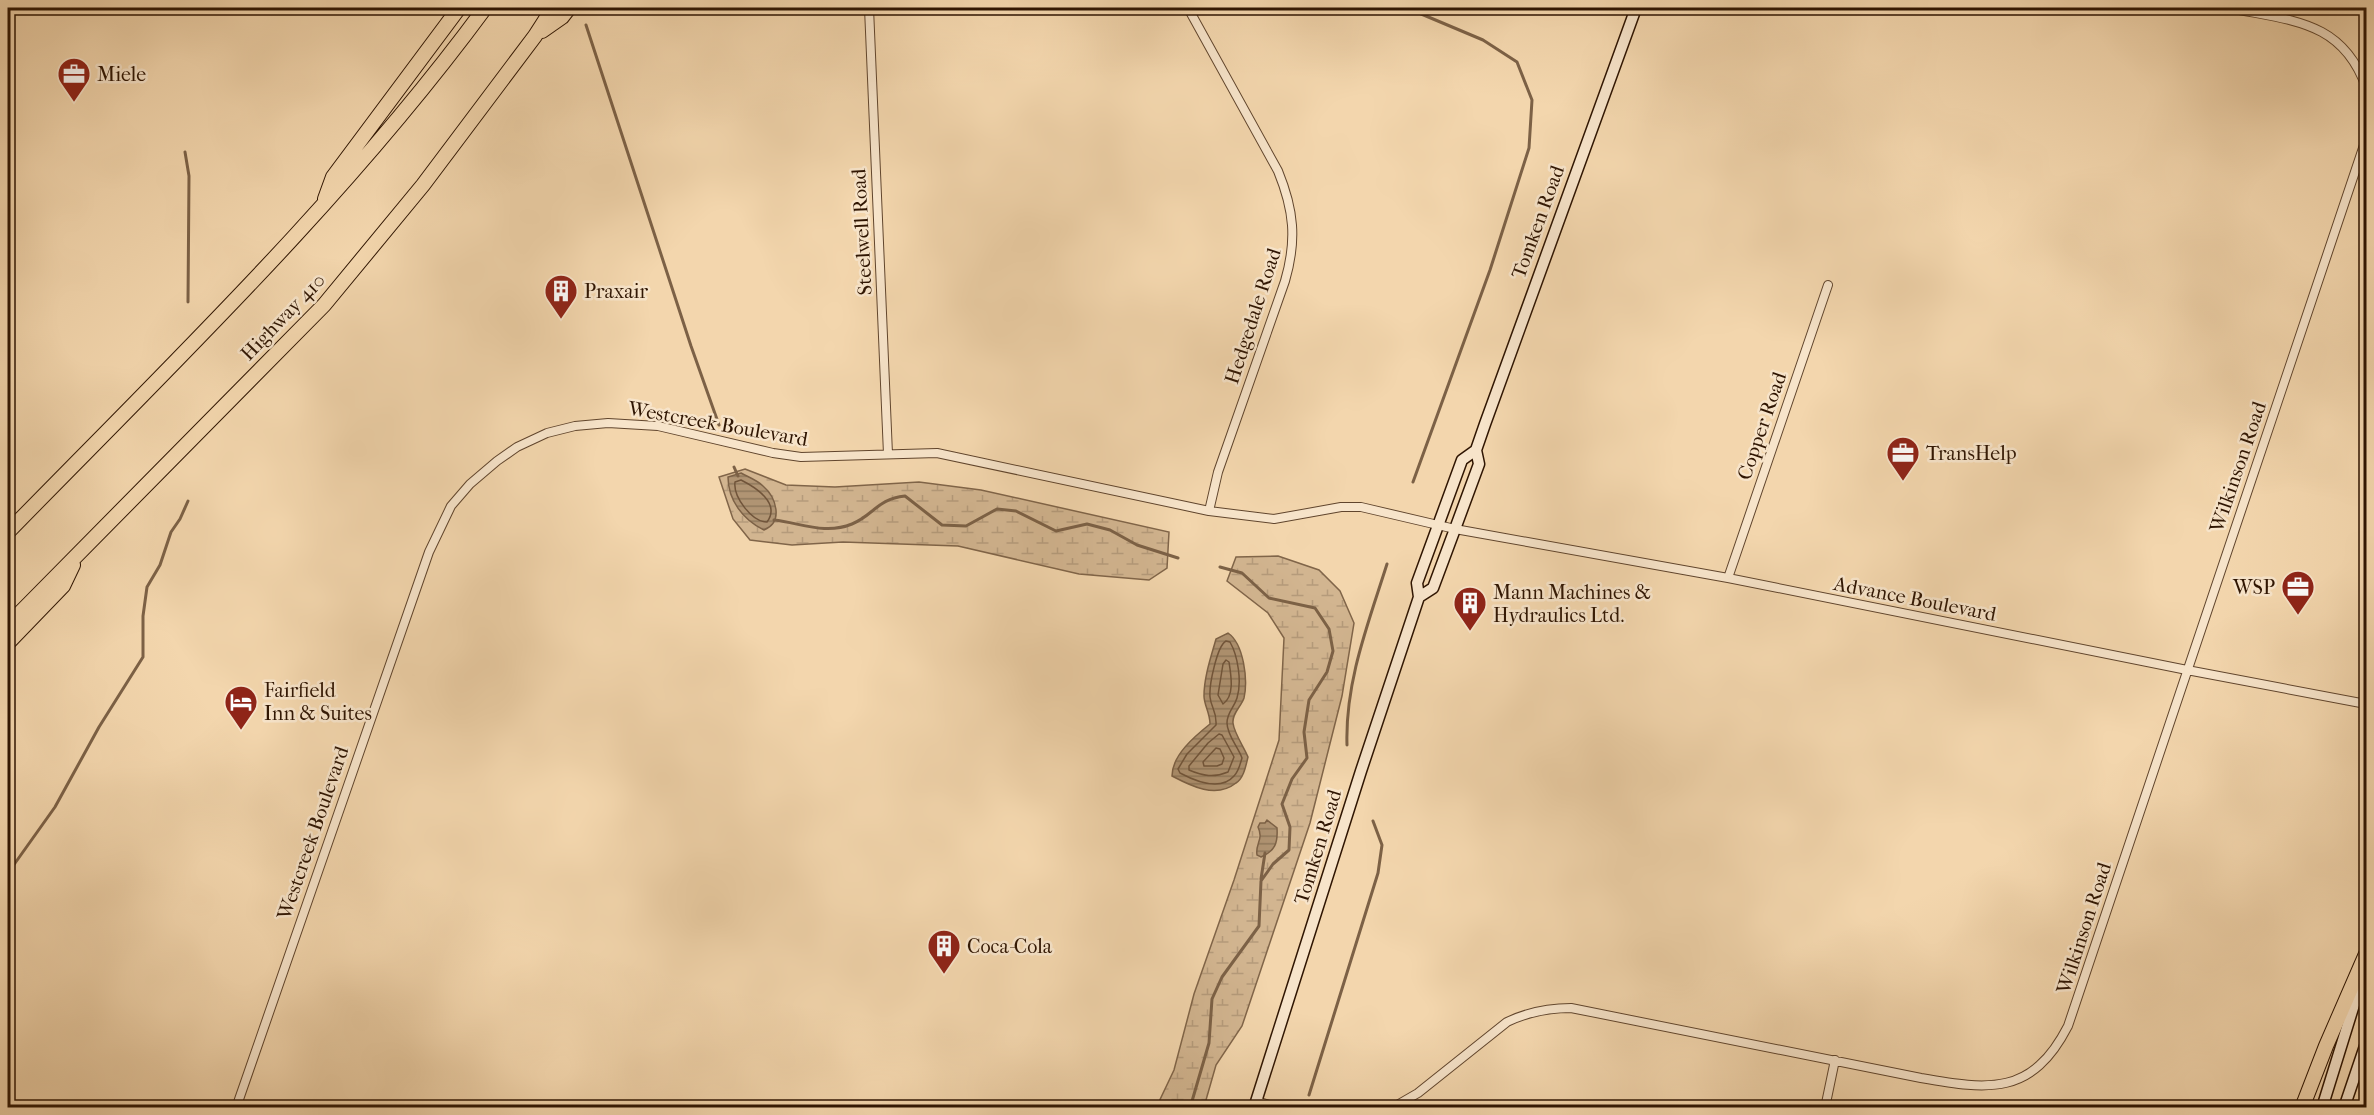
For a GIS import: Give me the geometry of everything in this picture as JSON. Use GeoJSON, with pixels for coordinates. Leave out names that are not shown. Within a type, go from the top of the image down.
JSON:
{"type":"FeatureCollection","features":[{"type":"Feature","properties":{"kind":"highway"},"geometry":{"type":"LineString","coordinates":[[321,208],[333,177],[459,8]]}},
{"type":"Feature","properties":{"kind":"highway"},"geometry":{"type":"LineString","coordinates":[[8,532],[321,208],[460,42],[485,8]]}},
{"type":"Feature","properties":{"kind":"highway","name":"Highway 410"},"geometry":{"type":"LineString","coordinates":[[8,625],[324,305],[423,186],[535,36],[553,8]]}},
{"type":"Feature","properties":{"kind":"highway"},"geometry":{"type":"LineString","coordinates":[[535,36],[562,17],[569,8]]}},
{"type":"Feature","properties":{"kind":"highway"},"geometry":{"type":"LineString","coordinates":[[8,643],[63,586],[78,555]]}},
{"type":"Feature","properties":{"kind":"highway"},"geometry":{"type":"LineString","coordinates":[[2302,1107],[2367,954]]}},
{"type":"Feature","properties":{"kind":"main road","name":"Tomken Road"},"geometry":{"type":"LineString","coordinates":[[1419,597],[1433,588],[1479,464],[1476,450],[1636,8]]}},
{"type":"Feature","properties":{"kind":"main road","name":"Tomken Road"},"geometry":{"type":"LineString","coordinates":[[1255,1104],[1419,597],[1417,583],[1462,460],[1476,450]]}},
{"type":"Feature","properties":{"kind":"main road"},"geometry":{"type":"LineString","coordinates":[[2322,1107],[2367,966]]}},
{"type":"Feature","properties":{"kind":"main road"},"geometry":{"type":"LineString","coordinates":[[2344,1107],[2367,1043]]}},
{"type":"Feature","properties":{"kind":"street","name":"Steelwell Road"},"geometry":{"type":"LineString","coordinates":[[869,8],[888,454]]}},
{"type":"Feature","properties":{"kind":"street","name":"Hedgedale Road"},"geometry":{"type":"LineString","coordinates":[[1188,8],[1278,171],[1286,191],[1294,234],[1292,260],[1218,472],[1209,511]]}},
{"type":"Feature","properties":{"kind":"street"},"geometry":{"type":"LineString","coordinates":[[2230,8],[2308,24],[2331,36],[2347,50],[2358,66],[2367,87]]}},
{"type":"Feature","properties":{"kind":"street","name":"Wilkinson Road"},"geometry":{"type":"LineString","coordinates":[[1392,1107],[1418,1093],[1507,1022],[1520,1016],[1554,1008],[1571,1008],[1958,1084],[1992,1086],[2020,1079],[2039,1066],[2058,1046],[2068,1026],[2367,139]]}},
{"type":"Feature","properties":{"kind":"street","name":"Copper Road"},"geometry":{"type":"LineString","coordinates":[[1728,578],[1828,285]]}},
{"type":"Feature","properties":{"kind":"street","name":"Westcreek Boulevard"},"geometry":{"type":"LineString","coordinates":[[236,1107],[429,552],[451,506],[470,484],[517,447],[547,433],[575,426],[608,423],[657,426],[773,453],[801,457],[938,453],[1209,511],[1274,519],[1341,507],[1361,507],[1455,529]]}},
{"type":"Feature","properties":{"kind":"street","name":"Advance Boulevard"},"geometry":{"type":"LineString","coordinates":[[1455,529],[1728,578],[2367,704]]}},
{"type":"Feature","properties":{"kind":"street"},"geometry":{"type":"LineString","coordinates":[[1825,1107],[1835,1060]]}},
{"type":"Feature","properties":{"kind":"street"},"geometry":{"type":"LineString","coordinates":[[1255,1104],[1280,1107]]}},
{"type":"Feature","properties":{"kind":"green space"},"geometry":{"type":"Polygon","coordinates":[[[745,469],[786,485],[835,487],[919,482],[981,490],[1169,532],[1167,568],[1149,580],[1079,574],[958,546],[843,542],[792,545],[750,540],[733,519],[719,477],[745,469]]]}},
{"type":"Feature","properties":{"kind":"green space"},"geometry":{"type":"Polygon","coordinates":[[[1278,556],[1319,570],[1340,591],[1354,623],[1342,696],[1310,823],[1242,1026],[1216,1065],[1204,1107],[1156,1108],[1174,1070],[1194,994],[1279,740],[1284,638],[1268,613],[1227,581],[1236,557],[1278,556]]]}},
{"type":"Feature","properties":{"kind":"water"},"geometry":{"type":"Polygon","coordinates":[[[741,473],[763,486],[774,503],[776,515],[774,521],[764,530],[743,515],[731,494],[728,477],[741,473]]]}},
{"type":"Feature","properties":{"kind":"water"},"geometry":{"type":"Polygon","coordinates":[[[1228,633],[1238,645],[1243,663],[1244,698],[1234,716],[1233,723],[1248,757],[1239,781],[1220,790],[1204,789],[1172,776],[1173,768],[1180,753],[1210,724],[1204,696],[1206,674],[1216,639],[1228,633]]]}},
{"type":"Feature","properties":{"kind":"water"},"geometry":{"type":"Polygon","coordinates":[[[1267,820],[1277,828],[1277,838],[1270,852],[1261,857],[1257,855],[1260,838],[1258,827],[1260,823],[1265,823],[1267,820]]]}},
{"type":"Feature","properties":{"kind":"waterway"},"geometry":{"type":"LineString","coordinates":[[1407,8],[1483,40],[1517,62],[1532,100],[1529,148],[1490,270],[1413,482]]}},
{"type":"Feature","properties":{"kind":"waterway"},"geometry":{"type":"LineString","coordinates":[[586,25],[719,425]]}},
{"type":"Feature","properties":{"kind":"waterway"},"geometry":{"type":"LineString","coordinates":[[185,152],[189,176],[188,302]]}},
{"type":"Feature","properties":{"kind":"waterway"},"geometry":{"type":"LineString","coordinates":[[734,467],[738,476]]}},
{"type":"Feature","properties":{"kind":"waterway"},"geometry":{"type":"LineString","coordinates":[[774,520],[813,527],[842,527],[859,520],[888,500],[905,496],[942,525],[966,526],[997,509],[1016,511],[1056,531],[1087,524],[1110,530],[1137,545],[1178,558]]}},
{"type":"Feature","properties":{"kind":"waterway"},"geometry":{"type":"LineString","coordinates":[[8,873],[55,807],[99,727],[143,657],[143,616],[147,587],[160,565],[171,532],[188,501]]}},
{"type":"Feature","properties":{"kind":"waterway"},"geometry":{"type":"LineString","coordinates":[[1347,745],[1347,722],[1359,653],[1387,564]]}},
{"type":"Feature","properties":{"kind":"waterway"},"geometry":{"type":"LineString","coordinates":[[1190,1108],[1209,1043],[1212,999],[1222,977],[1259,926],[1261,881],[1273,864],[1289,850],[1290,827],[1282,804],[1292,779],[1307,758],[1304,732],[1309,700],[1327,672],[1333,651],[1329,629],[1315,608],[1269,598],[1242,573],[1220,567]]}},
{"type":"Feature","properties":{"kind":"waterway"},"geometry":{"type":"LineString","coordinates":[[1309,1095],[1378,873],[1382,845],[1373,821]]}},
{"type":"Feature","properties":{"kind":"waterway"},"geometry":{"type":"LineString","coordinates":[[1261,879],[1265,853]]}},
{"type":"Feature","properties":{"kind":"place","name":"Miele"},"geometry":{"type":"Point","coordinates":[74,103]}},
{"type":"Feature","properties":{"kind":"place","name":"Praxair"},"geometry":{"type":"Point","coordinates":[561,320]}},
{"type":"Feature","properties":{"kind":"place","name":"TransHelp"},"geometry":{"type":"Point","coordinates":[1903,482]}},
{"type":"Feature","properties":{"kind":"place","name":"WSP"},"geometry":{"type":"Point","coordinates":[2298,616]}},
{"type":"Feature","properties":{"kind":"place","name":"Mann Machines & Hydraulics Ltd."},"geometry":{"type":"Point","coordinates":[1470,632]}},
{"type":"Feature","properties":{"kind":"place","name":"Fairfield Inn & Suites"},"geometry":{"type":"Point","coordinates":[241,731]}},
{"type":"Feature","properties":{"kind":"place","name":"Coca-Cola"},"geometry":{"type":"Point","coordinates":[944,975]}}]}
